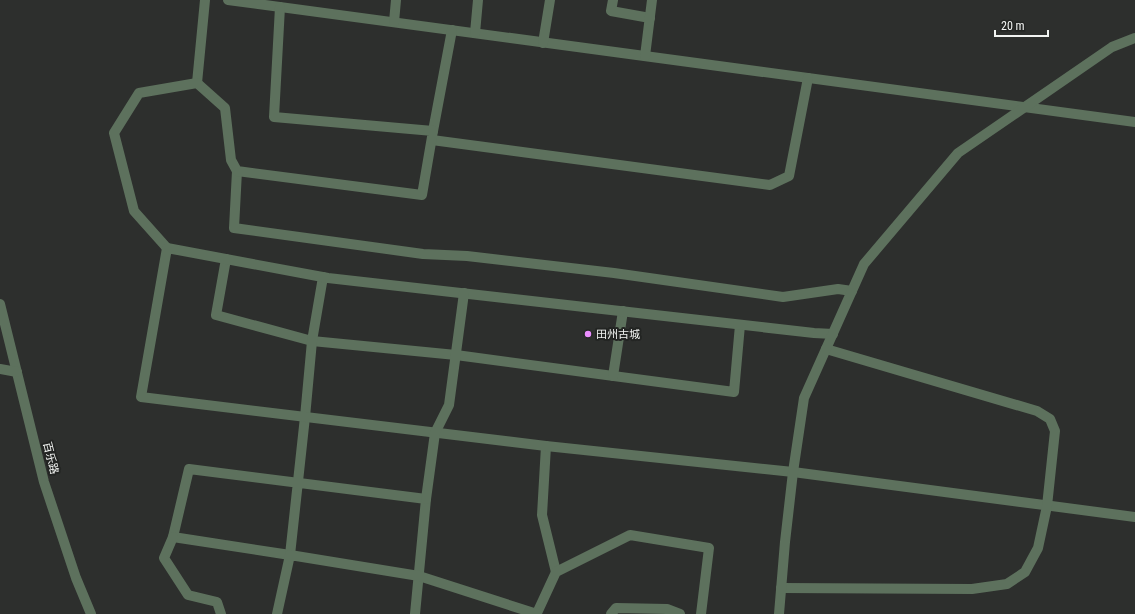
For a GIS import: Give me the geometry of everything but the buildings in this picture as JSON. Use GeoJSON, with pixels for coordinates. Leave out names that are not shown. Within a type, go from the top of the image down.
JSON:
{"type":"FeatureCollection","features":[{"type":"Feature","properties":{"kind":"street"},"geometry":{"type":"LineString","coordinates":[[197,83],[205,0]]}},
{"type":"Feature","properties":{"kind":"street"},"geometry":{"type":"LineString","coordinates":[[228,0],[261,2],[280,7],[1135,122]]}},
{"type":"Feature","properties":{"kind":"street"},"geometry":{"type":"LineString","coordinates":[[394,22],[396,0]]}},
{"type":"Feature","properties":{"kind":"street"},"geometry":{"type":"LineString","coordinates":[[475,33],[478,0]]}},
{"type":"Feature","properties":{"kind":"street"},"geometry":{"type":"LineString","coordinates":[[543,43],[550,0]]}},
{"type":"Feature","properties":{"kind":"street"},"geometry":{"type":"LineString","coordinates":[[613,0],[611,11],[650,18]]}},
{"type":"Feature","properties":{"kind":"street"},"geometry":{"type":"LineString","coordinates":[[645,56],[652,0]]}},
{"type":"Feature","properties":{"kind":"street"},"geometry":{"type":"LineString","coordinates":[[280,7],[274,117],[432,135],[770,185],[789,176],[808,78]]}},
{"type":"Feature","properties":{"kind":"street"},"geometry":{"type":"LineString","coordinates":[[237,171],[422,195],[452,30]]}},
{"type":"Feature","properties":{"kind":"street"},"geometry":{"type":"LineString","coordinates":[[779,614],[793,472],[804,398],[864,264],[958,153],[1112,47],[1135,38]]}},
{"type":"Feature","properties":{"kind":"street"},"geometry":{"type":"LineString","coordinates":[[197,83],[225,108],[231,160],[237,171],[234,228],[423,254],[467,256],[606,272],[783,297],[838,288],[852,291]]}},
{"type":"Feature","properties":{"kind":"street"},"geometry":{"type":"LineString","coordinates":[[197,83],[139,93],[114,133],[134,211],[167,248],[323,277],[740,325],[833,334]]}},
{"type":"Feature","properties":{"kind":"street"},"geometry":{"type":"LineString","coordinates":[[167,248],[141,397],[546,446],[793,472],[1135,517]]}},
{"type":"Feature","properties":{"kind":"street"},"geometry":{"type":"LineString","coordinates":[[226,259],[216,315],[312,341],[456,355],[734,392],[740,325]]}},
{"type":"Feature","properties":{"kind":"street"},"geometry":{"type":"LineString","coordinates":[[277,614],[290,555],[312,341],[323,277]]}},
{"type":"Feature","properties":{"kind":"street"},"geometry":{"type":"LineString","coordinates":[[415,614],[426,499],[435,433],[449,405],[464,293]]}},
{"type":"Feature","properties":{"kind":"street","name":"百乐路"},"geometry":{"type":"LineString","coordinates":[[0,304],[44,482],[76,578],[91,614]]}},
{"type":"Feature","properties":{"kind":"street"},"geometry":{"type":"LineString","coordinates":[[613,376],[622,311]]}},
{"type":"Feature","properties":{"kind":"street"},"geometry":{"type":"LineString","coordinates":[[781,588],[972,589],[1007,584],[1025,572],[1038,548],[1047,506],[1056,431],[1050,419],[1037,410],[826,349]]}},
{"type":"Feature","properties":{"kind":"street"},"geometry":{"type":"LineString","coordinates":[[0,369],[17,372]]}},
{"type":"Feature","properties":{"kind":"street"},"geometry":{"type":"LineString","coordinates":[[173,537],[419,576],[537,614],[556,572],[542,515],[546,446]]}},
{"type":"Feature","properties":{"kind":"street"},"geometry":{"type":"LineString","coordinates":[[221,614],[217,602],[188,595],[164,558],[173,537],[189,469],[426,499]]}},
{"type":"Feature","properties":{"kind":"street"},"geometry":{"type":"LineString","coordinates":[[556,572],[630,535],[708,548],[701,614]]}},
{"type":"Feature","properties":{"kind":"street"},"geometry":{"type":"LineString","coordinates":[[612,614],[616,608],[667,609],[680,614]]}},
{"type":"Feature","properties":{"kind":"place","name":"田州古城"},"geometry":{"type":"Point","coordinates":[588,334]}}]}
